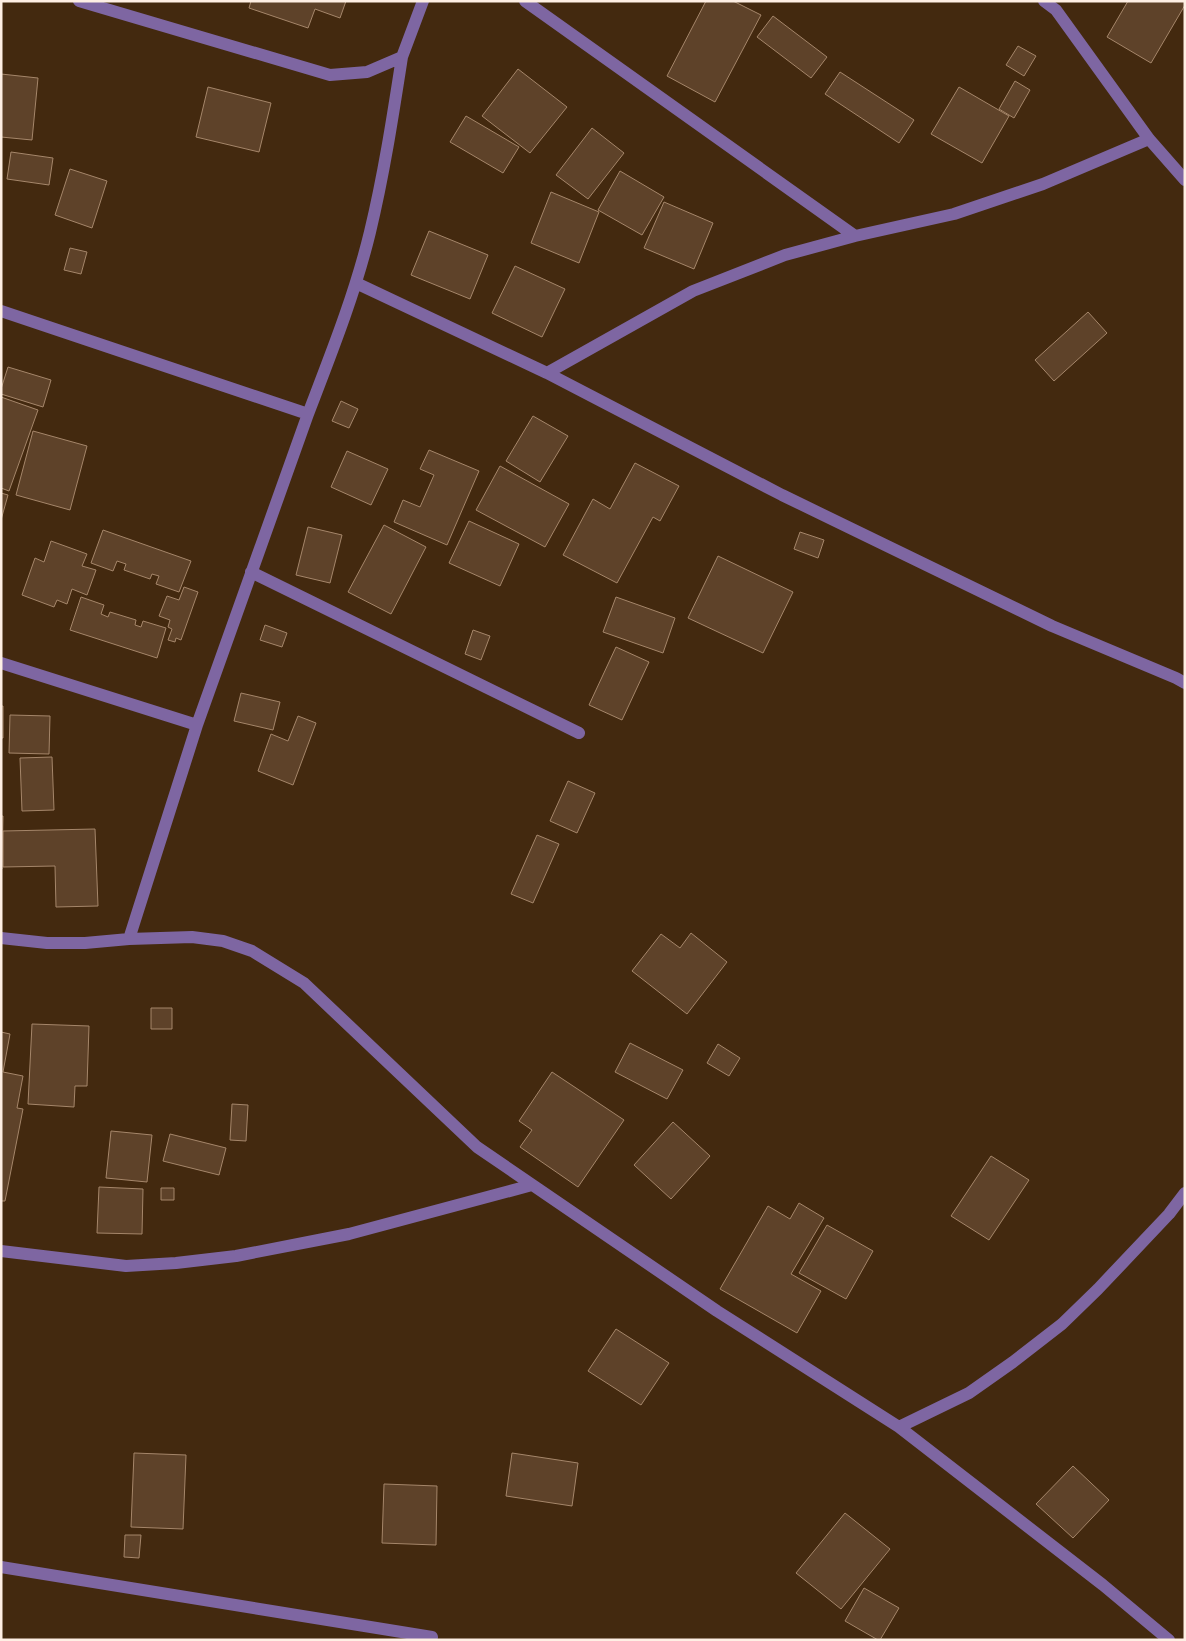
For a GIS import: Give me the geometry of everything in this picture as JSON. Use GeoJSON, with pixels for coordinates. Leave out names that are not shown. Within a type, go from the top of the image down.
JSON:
{"type":"FeatureCollection","features":[{"type":"Feature","properties":{"kind":"street"},"geometry":{"type":"LineString","coordinates":[[79,1],[330,75],[367,72],[402,56]]}},
{"type":"Feature","properties":{"kind":"street"},"geometry":{"type":"LineString","coordinates":[[129,939],[197,725],[356,283],[370,231],[383,170],[402,56],[423,1]]}},
{"type":"Feature","properties":{"kind":"street"},"geometry":{"type":"LineString","coordinates":[[526,1],[855,236]]}},
{"type":"Feature","properties":{"kind":"street"},"geometry":{"type":"LineString","coordinates":[[1044,1],[1059,6],[1149,139],[1185,180]]}},
{"type":"Feature","properties":{"kind":"street"},"geometry":{"type":"LineString","coordinates":[[547,373],[693,291],[784,255],[855,236],[954,214],[1044,184],[1149,139]]}},
{"type":"Feature","properties":{"kind":"street"},"geometry":{"type":"LineString","coordinates":[[356,283],[547,373],[791,500],[1052,626],[1185,683]]}},
{"type":"Feature","properties":{"kind":"street"},"geometry":{"type":"LineString","coordinates":[[1,311],[308,414]]}},
{"type":"Feature","properties":{"kind":"street"},"geometry":{"type":"LineString","coordinates":[[251,572],[579,733]]}},
{"type":"Feature","properties":{"kind":"street"},"geometry":{"type":"LineString","coordinates":[[1,663],[197,725]]}},
{"type":"Feature","properties":{"kind":"street"},"geometry":{"type":"LineString","coordinates":[[1,938],[47,943],[85,943],[129,939],[192,937],[223,941],[252,951],[304,983],[477,1147],[717,1311],[898,1427],[1104,1585],[1169,1640]]}},
{"type":"Feature","properties":{"kind":"street"},"geometry":{"type":"LineString","coordinates":[[1,1251],[126,1266],[228,1257],[349,1234],[532,1184]]}},
{"type":"Feature","properties":{"kind":"street"},"geometry":{"type":"LineString","coordinates":[[898,1427],[969,1393],[1062,1324],[1098,1290],[1169,1214],[1185,1193]]}},
{"type":"Feature","properties":{"kind":"street"},"geometry":{"type":"LineString","coordinates":[[1,1567],[432,1637]]}},
{"type":"Feature","properties":{"kind":"building"},"geometry":{"type":"Polygon","coordinates":[[[251,1],[346,1],[340,18],[315,9],[308,28],[249,8],[251,1]]]}},
{"type":"Feature","properties":{"kind":"building"},"geometry":{"type":"Polygon","coordinates":[[[706,1],[733,1],[761,15],[715,102],[667,76],[706,1]]]}},
{"type":"Feature","properties":{"kind":"building"},"geometry":{"type":"Polygon","coordinates":[[[1128,1],[1185,1],[1185,5],[1151,63],[1107,37],[1128,1]]]}},
{"type":"Feature","properties":{"kind":"building"},"geometry":{"type":"Polygon","coordinates":[[[773,16],[827,57],[811,78],[757,37],[773,16]]]}},
{"type":"Feature","properties":{"kind":"building"},"geometry":{"type":"Polygon","coordinates":[[[1018,46],[1036,56],[1024,76],[1006,65],[1018,46]]]}},
{"type":"Feature","properties":{"kind":"building"},"geometry":{"type":"Polygon","coordinates":[[[518,69],[567,107],[530,153],[482,116],[518,69]]]}},
{"type":"Feature","properties":{"kind":"building"},"geometry":{"type":"Polygon","coordinates":[[[840,72],[914,120],[899,143],[825,94],[840,72]]]}},
{"type":"Feature","properties":{"kind":"building"},"geometry":{"type":"Polygon","coordinates":[[[1,74],[38,78],[32,140],[1,137],[1,74]]]}},
{"type":"Feature","properties":{"kind":"building"},"geometry":{"type":"Polygon","coordinates":[[[1015,81],[1030,90],[1014,118],[999,109],[1015,81]]]}},
{"type":"Feature","properties":{"kind":"building"},"geometry":{"type":"Polygon","coordinates":[[[208,87],[271,103],[259,152],[196,137],[208,87]]]}},
{"type":"Feature","properties":{"kind":"building"},"geometry":{"type":"Polygon","coordinates":[[[959,87],[1009,116],[982,163],[931,134],[959,87]]]}},
{"type":"Feature","properties":{"kind":"building"},"geometry":{"type":"Polygon","coordinates":[[[466,116],[519,147],[503,173],[450,142],[466,116]]]}},
{"type":"Feature","properties":{"kind":"building"},"geometry":{"type":"Polygon","coordinates":[[[592,128],[624,153],[588,199],[556,175],[592,128]]]}},
{"type":"Feature","properties":{"kind":"building"},"geometry":{"type":"Polygon","coordinates":[[[11,152],[53,158],[49,185],[7,179],[11,152]]]}},
{"type":"Feature","properties":{"kind":"building"},"geometry":{"type":"Polygon","coordinates":[[[70,169],[107,181],[92,228],[55,215],[70,169]]]}},
{"type":"Feature","properties":{"kind":"building"},"geometry":{"type":"Polygon","coordinates":[[[620,171],[664,197],[642,235],[598,210],[620,171]]]}},
{"type":"Feature","properties":{"kind":"building"},"geometry":{"type":"Polygon","coordinates":[[[551,192],[599,212],[579,263],[531,243],[551,192]]]}},
{"type":"Feature","properties":{"kind":"building"},"geometry":{"type":"Polygon","coordinates":[[[664,202],[713,223],[694,269],[644,248],[664,202]]]}},
{"type":"Feature","properties":{"kind":"building"},"geometry":{"type":"Polygon","coordinates":[[[429,231],[488,255],[470,299],[411,275],[429,231]]]}},
{"type":"Feature","properties":{"kind":"building"},"geometry":{"type":"Polygon","coordinates":[[[70,248],[87,252],[81,274],[64,270],[70,248]]]}},
{"type":"Feature","properties":{"kind":"building"},"geometry":{"type":"Polygon","coordinates":[[[515,266],[565,289],[542,337],[492,313],[515,266]]]}},
{"type":"Feature","properties":{"kind":"building"},"geometry":{"type":"Polygon","coordinates":[[[1088,312],[1107,333],[1054,381],[1035,360],[1088,312]]]}},
{"type":"Feature","properties":{"kind":"building"},"geometry":{"type":"Polygon","coordinates":[[[8,367],[51,380],[43,407],[1,394],[8,367]]]}},
{"type":"Feature","properties":{"kind":"building"},"geometry":{"type":"Polygon","coordinates":[[[1,397],[38,410],[9,491],[1,488],[1,397]]]}},
{"type":"Feature","properties":{"kind":"building"},"geometry":{"type":"Polygon","coordinates":[[[341,401],[358,409],[349,428],[332,421],[341,401]]]}},
{"type":"Feature","properties":{"kind":"building"},"geometry":{"type":"Polygon","coordinates":[[[533,416],[568,436],[540,482],[506,461],[533,416]]]}},
{"type":"Feature","properties":{"kind":"building"},"geometry":{"type":"Polygon","coordinates":[[[33,431],[87,446],[70,510],[16,495],[33,431]]]}},
{"type":"Feature","properties":{"kind":"building"},"geometry":{"type":"Polygon","coordinates":[[[429,450],[479,471],[447,545],[394,522],[403,500],[420,507],[434,475],[420,469],[429,450]]]}},
{"type":"Feature","properties":{"kind":"building"},"geometry":{"type":"Polygon","coordinates":[[[347,451],[388,469],[371,505],[331,487],[347,451]]]}},
{"type":"Feature","properties":{"kind":"building"},"geometry":{"type":"Polygon","coordinates":[[[635,463],[679,486],[660,521],[653,517],[617,583],[563,555],[593,499],[610,509],[635,463]]]}},
{"type":"Feature","properties":{"kind":"building"},"geometry":{"type":"Polygon","coordinates":[[[500,466],[569,504],[545,547],[476,510],[500,466]]]}},
{"type":"Feature","properties":{"kind":"building"},"geometry":{"type":"Polygon","coordinates":[[[1,493],[8,495],[1,520],[1,493]]]}},
{"type":"Feature","properties":{"kind":"building"},"geometry":{"type":"Polygon","coordinates":[[[469,521],[519,544],[500,586],[449,563],[469,521]]]}},
{"type":"Feature","properties":{"kind":"building"},"geometry":{"type":"Polygon","coordinates":[[[384,525],[426,547],[391,614],[348,592],[384,525]]]}},
{"type":"Feature","properties":{"kind":"building"},"geometry":{"type":"Polygon","coordinates":[[[308,527],[342,535],[330,583],[296,575],[308,527]]]}},
{"type":"Feature","properties":{"kind":"building"},"geometry":{"type":"Polygon","coordinates":[[[103,530],[191,561],[179,592],[156,584],[159,576],[152,574],[150,579],[124,570],[126,564],[117,561],[113,571],[91,563],[103,530]]]}},
{"type":"Feature","properties":{"kind":"building"},"geometry":{"type":"Polygon","coordinates":[[[800,532],[824,540],[818,558],[794,549],[800,532]]]}},
{"type":"Feature","properties":{"kind":"building"},"geometry":{"type":"Polygon","coordinates":[[[51,541],[87,554],[82,566],[96,570],[87,595],[72,589],[67,604],[57,600],[54,607],[22,595],[35,558],[44,562],[51,541]]]}},
{"type":"Feature","properties":{"kind":"building"},"geometry":{"type":"Polygon","coordinates":[[[718,556],[793,592],[763,653],[688,618],[718,556]]]}},
{"type":"Feature","properties":{"kind":"building"},"geometry":{"type":"Polygon","coordinates":[[[184,587],[198,592],[181,640],[176,638],[175,642],[168,640],[172,629],[168,627],[170,620],[159,616],[167,596],[179,600],[184,587]]]}},
{"type":"Feature","properties":{"kind":"building"},"geometry":{"type":"Polygon","coordinates":[[[81,597],[104,605],[101,614],[108,617],[110,612],[136,620],[135,625],[141,627],[143,621],[166,628],[157,658],[70,630],[81,597]]]}},
{"type":"Feature","properties":{"kind":"building"},"geometry":{"type":"Polygon","coordinates":[[[616,597],[675,618],[663,653],[603,632],[616,597]]]}},
{"type":"Feature","properties":{"kind":"building"},"geometry":{"type":"Polygon","coordinates":[[[265,625],[287,633],[282,647],[260,640],[265,625]]]}},
{"type":"Feature","properties":{"kind":"building"},"geometry":{"type":"Polygon","coordinates":[[[473,630],[490,636],[481,660],[465,654],[473,630]]]}},
{"type":"Feature","properties":{"kind":"building"},"geometry":{"type":"Polygon","coordinates":[[[616,647],[649,662],[622,720],[589,705],[616,647]]]}},
{"type":"Feature","properties":{"kind":"building"},"geometry":{"type":"Polygon","coordinates":[[[241,693],[280,702],[273,730],[234,721],[241,693]]]}},
{"type":"Feature","properties":{"kind":"building"},"geometry":{"type":"Polygon","coordinates":[[[1,706],[3,706],[3,738],[1,738],[1,706]]]}},
{"type":"Feature","properties":{"kind":"building"},"geometry":{"type":"Polygon","coordinates":[[[10,715],[50,716],[49,754],[9,753],[10,715]]]}},
{"type":"Feature","properties":{"kind":"building"},"geometry":{"type":"Polygon","coordinates":[[[298,716],[316,723],[293,785],[258,771],[271,734],[288,741],[298,716]]]}},
{"type":"Feature","properties":{"kind":"building"},"geometry":{"type":"Polygon","coordinates":[[[52,757],[54,810],[22,811],[20,758],[52,757]]]}},
{"type":"Feature","properties":{"kind":"building"},"geometry":{"type":"Polygon","coordinates":[[[568,781],[595,793],[577,833],[550,821],[568,781]]]}},
{"type":"Feature","properties":{"kind":"building"},"geometry":{"type":"Polygon","coordinates":[[[1,816],[3,816],[2,869],[1,869],[1,816]]]}},
{"type":"Feature","properties":{"kind":"building"},"geometry":{"type":"Polygon","coordinates":[[[95,829],[98,906],[56,907],[55,866],[3,867],[3,831],[95,829]]]}},
{"type":"Feature","properties":{"kind":"building"},"geometry":{"type":"Polygon","coordinates":[[[537,835],[559,844],[533,903],[511,894],[537,835]]]}},
{"type":"Feature","properties":{"kind":"building"},"geometry":{"type":"Polygon","coordinates":[[[691,933],[727,962],[687,1014],[632,971],[661,934],[680,948],[691,933]]]}},
{"type":"Feature","properties":{"kind":"building"},"geometry":{"type":"Polygon","coordinates":[[[151,1008],[172,1008],[172,1029],[151,1029],[151,1008]]]}},
{"type":"Feature","properties":{"kind":"building"},"geometry":{"type":"Polygon","coordinates":[[[32,1024],[89,1026],[87,1086],[75,1086],[74,1107],[28,1104],[32,1024]]]}},
{"type":"Feature","properties":{"kind":"building"},"geometry":{"type":"Polygon","coordinates":[[[1,1032],[10,1034],[3,1072],[23,1076],[17,1108],[23,1109],[5,1201],[1,1201],[1,1032]]]}},
{"type":"Feature","properties":{"kind":"building"},"geometry":{"type":"Polygon","coordinates":[[[630,1043],[683,1070],[667,1099],[615,1072],[630,1043]]]}},
{"type":"Feature","properties":{"kind":"building"},"geometry":{"type":"Polygon","coordinates":[[[718,1044],[740,1058],[729,1076],[707,1063],[718,1044]]]}},
{"type":"Feature","properties":{"kind":"building"},"geometry":{"type":"Polygon","coordinates":[[[552,1072],[624,1120],[578,1187],[520,1147],[532,1130],[519,1121],[552,1072]]]}},
{"type":"Feature","properties":{"kind":"building"},"geometry":{"type":"Polygon","coordinates":[[[232,1104],[248,1105],[246,1141],[230,1140],[232,1104]]]}},
{"type":"Feature","properties":{"kind":"building"},"geometry":{"type":"Polygon","coordinates":[[[673,1122],[710,1156],[671,1199],[634,1165],[673,1122]]]}},
{"type":"Feature","properties":{"kind":"building"},"geometry":{"type":"Polygon","coordinates":[[[111,1131],[152,1135],[147,1182],[106,1178],[111,1131]]]}},
{"type":"Feature","properties":{"kind":"building"},"geometry":{"type":"Polygon","coordinates":[[[170,1134],[226,1148],[219,1175],[163,1161],[170,1134]]]}},
{"type":"Feature","properties":{"kind":"building"},"geometry":{"type":"Polygon","coordinates":[[[991,1156],[1029,1180],[989,1240],[951,1216],[991,1156]]]}},
{"type":"Feature","properties":{"kind":"building"},"geometry":{"type":"Polygon","coordinates":[[[99,1187],[143,1189],[142,1234],[97,1233],[99,1187]]]}},
{"type":"Feature","properties":{"kind":"building"},"geometry":{"type":"Polygon","coordinates":[[[161,1188],[174,1188],[174,1200],[161,1200],[161,1188]]]}},
{"type":"Feature","properties":{"kind":"building"},"geometry":{"type":"Polygon","coordinates":[[[799,1203],[824,1218],[791,1274],[821,1291],[797,1333],[720,1289],[768,1206],[790,1219],[799,1203]]]}},
{"type":"Feature","properties":{"kind":"building"},"geometry":{"type":"Polygon","coordinates":[[[827,1225],[873,1251],[846,1299],[799,1273],[827,1225]]]}},
{"type":"Feature","properties":{"kind":"building"},"geometry":{"type":"Polygon","coordinates":[[[616,1329],[669,1363],[641,1405],[588,1371],[616,1329]]]}},
{"type":"Feature","properties":{"kind":"building"},"geometry":{"type":"Polygon","coordinates":[[[134,1453],[186,1455],[183,1529],[131,1527],[134,1453]]]}},
{"type":"Feature","properties":{"kind":"building"},"geometry":{"type":"Polygon","coordinates":[[[512,1453],[578,1463],[572,1506],[506,1496],[512,1453]]]}},
{"type":"Feature","properties":{"kind":"building"},"geometry":{"type":"Polygon","coordinates":[[[1073,1466],[1109,1500],[1073,1538],[1036,1504],[1073,1466]]]}},
{"type":"Feature","properties":{"kind":"building"},"geometry":{"type":"Polygon","coordinates":[[[384,1484],[437,1486],[436,1545],[382,1543],[384,1484]]]}},
{"type":"Feature","properties":{"kind":"building"},"geometry":{"type":"Polygon","coordinates":[[[845,1513],[890,1549],[841,1609],[796,1573],[845,1513]]]}},
{"type":"Feature","properties":{"kind":"building"},"geometry":{"type":"Polygon","coordinates":[[[125,1535],[141,1535],[139,1558],[124,1557],[125,1535]]]}},
{"type":"Feature","properties":{"kind":"building"},"geometry":{"type":"Polygon","coordinates":[[[864,1588],[899,1608],[880,1640],[845,1621],[864,1588]]]}}]}
